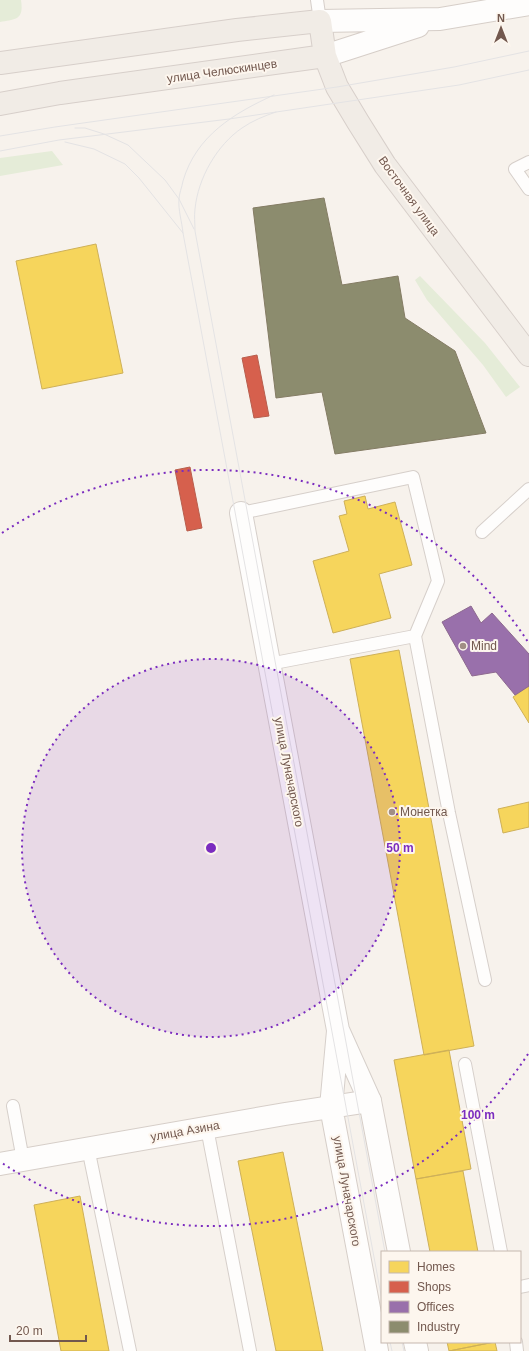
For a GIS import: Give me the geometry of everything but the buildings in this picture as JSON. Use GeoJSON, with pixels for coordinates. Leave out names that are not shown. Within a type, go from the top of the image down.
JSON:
{"type":"FeatureCollection","features":[{"type":"Feature","properties":{"kind":"main road","name":"Восточная улица"},"geometry":{"type":"LineString","coordinates":[[318,10],[325,56],[337,87],[345,102],[385,165],[529,356]]}},
{"type":"Feature","properties":{"kind":"main road","name":"улица Челюскинцев"},"geometry":{"type":"LineString","coordinates":[[0,63],[237,30],[318,10]]}},
{"type":"Feature","properties":{"kind":"main road","name":"улица Челюскинцев"},"geometry":{"type":"LineString","coordinates":[[0,104],[325,56]]}},
{"type":"Feature","properties":{"kind":"street","name":"улица Челюскинцев"},"geometry":{"type":"LineString","coordinates":[[325,56],[440,19],[529,4]]}},
{"type":"Feature","properties":{"kind":"street","name":"улица Челюскинцев"},"geometry":{"type":"LineString","coordinates":[[318,10],[440,19]]}},
{"type":"Feature","properties":{"kind":"street","name":"улица Луначарского"},"geometry":{"type":"LineString","coordinates":[[241,513],[338,1030],[370,1101],[398,1251]]}},
{"type":"Feature","properties":{"kind":"street","name":"улица Луначарского"},"geometry":{"type":"LineString","coordinates":[[338,1030],[331,1107],[377,1351]]}},
{"type":"Feature","properties":{"kind":"street","name":"улица Азина"},"geometry":{"type":"LineString","coordinates":[[0,1164],[370,1101]]}},
{"type":"Feature","properties":{"kind":"lane"},"geometry":{"type":"LineString","coordinates":[[529,162],[515,169],[529,190]]}},
{"type":"Feature","properties":{"kind":"lane"},"geometry":{"type":"LineString","coordinates":[[241,513],[413,476],[438,581],[415,636],[449,813],[485,980]]}},
{"type":"Feature","properties":{"kind":"lane"},"geometry":{"type":"LineString","coordinates":[[482,532],[529,489]]}},
{"type":"Feature","properties":{"kind":"lane"},"geometry":{"type":"LineString","coordinates":[[269,664],[415,636]]}},
{"type":"Feature","properties":{"kind":"lane"},"geometry":{"type":"LineString","coordinates":[[465,1064],[501,1251]]}},
{"type":"Feature","properties":{"kind":"lane"},"geometry":{"type":"LineString","coordinates":[[13,1106],[23,1160]]}},
{"type":"Feature","properties":{"kind":"lane"},"geometry":{"type":"LineString","coordinates":[[207,1128],[250,1351]]}},
{"type":"Feature","properties":{"kind":"lane"},"geometry":{"type":"LineString","coordinates":[[88,1148],[130,1351]]}},
{"type":"Feature","properties":{"kind":"green space"},"geometry":{"type":"Polygon","coordinates":[[[0,0],[21,0],[22,7],[20,15],[14,19],[0,22],[0,0]]]}},
{"type":"Feature","properties":{"kind":"green space"},"geometry":{"type":"Polygon","coordinates":[[[52,151],[63,165],[0,176],[0,158],[52,151]]]}},
{"type":"Feature","properties":{"kind":"green space"},"geometry":{"type":"Polygon","coordinates":[[[420,276],[485,343],[520,387],[506,397],[483,365],[427,300],[415,280],[420,276]]]}},
{"type":"Feature","properties":{"kind":"tram line"},"geometry":{"type":"LineString","coordinates":[[0,136],[337,87],[454,67],[529,51]]}},
{"type":"Feature","properties":{"kind":"tram line"},"geometry":{"type":"LineString","coordinates":[[0,151],[59,140],[229,119],[459,85],[529,70]]}},
{"type":"Feature","properties":{"kind":"tram line"},"geometry":{"type":"LineString","coordinates":[[274,95],[231,118],[207,139],[197,151],[189,165],[180,193],[179,207],[381,1295]]}},
{"type":"Feature","properties":{"kind":"tram line"},"geometry":{"type":"LineString","coordinates":[[276,112],[258,119],[242,128],[225,143],[210,163],[197,197],[195,209],[195,231],[385,1251]]}},
{"type":"Feature","properties":{"kind":"tram line"},"geometry":{"type":"LineString","coordinates":[[75,128],[85,128],[104,134],[128,145],[165,180],[179,199],[194,229]]}},
{"type":"Feature","properties":{"kind":"tram line"},"geometry":{"type":"LineString","coordinates":[[65,142],[94,149],[125,164],[139,178],[183,233]]}},
{"type":"Feature","properties":{"kind":"tram line"},"geometry":{"type":"LineString","coordinates":[[390,1343],[392,1351]]}},
{"type":"Feature","properties":{"kind":"tram line"},"geometry":{"type":"LineString","coordinates":[[402,1343],[404,1351]]}},
{"type":"Feature","properties":{"kind":"place","name":"Mind"},"geometry":{"type":"Point","coordinates":[463,646]}},
{"type":"Feature","properties":{"kind":"place","name":"Монетка"},"geometry":{"type":"Point","coordinates":[392,812]}}]}
